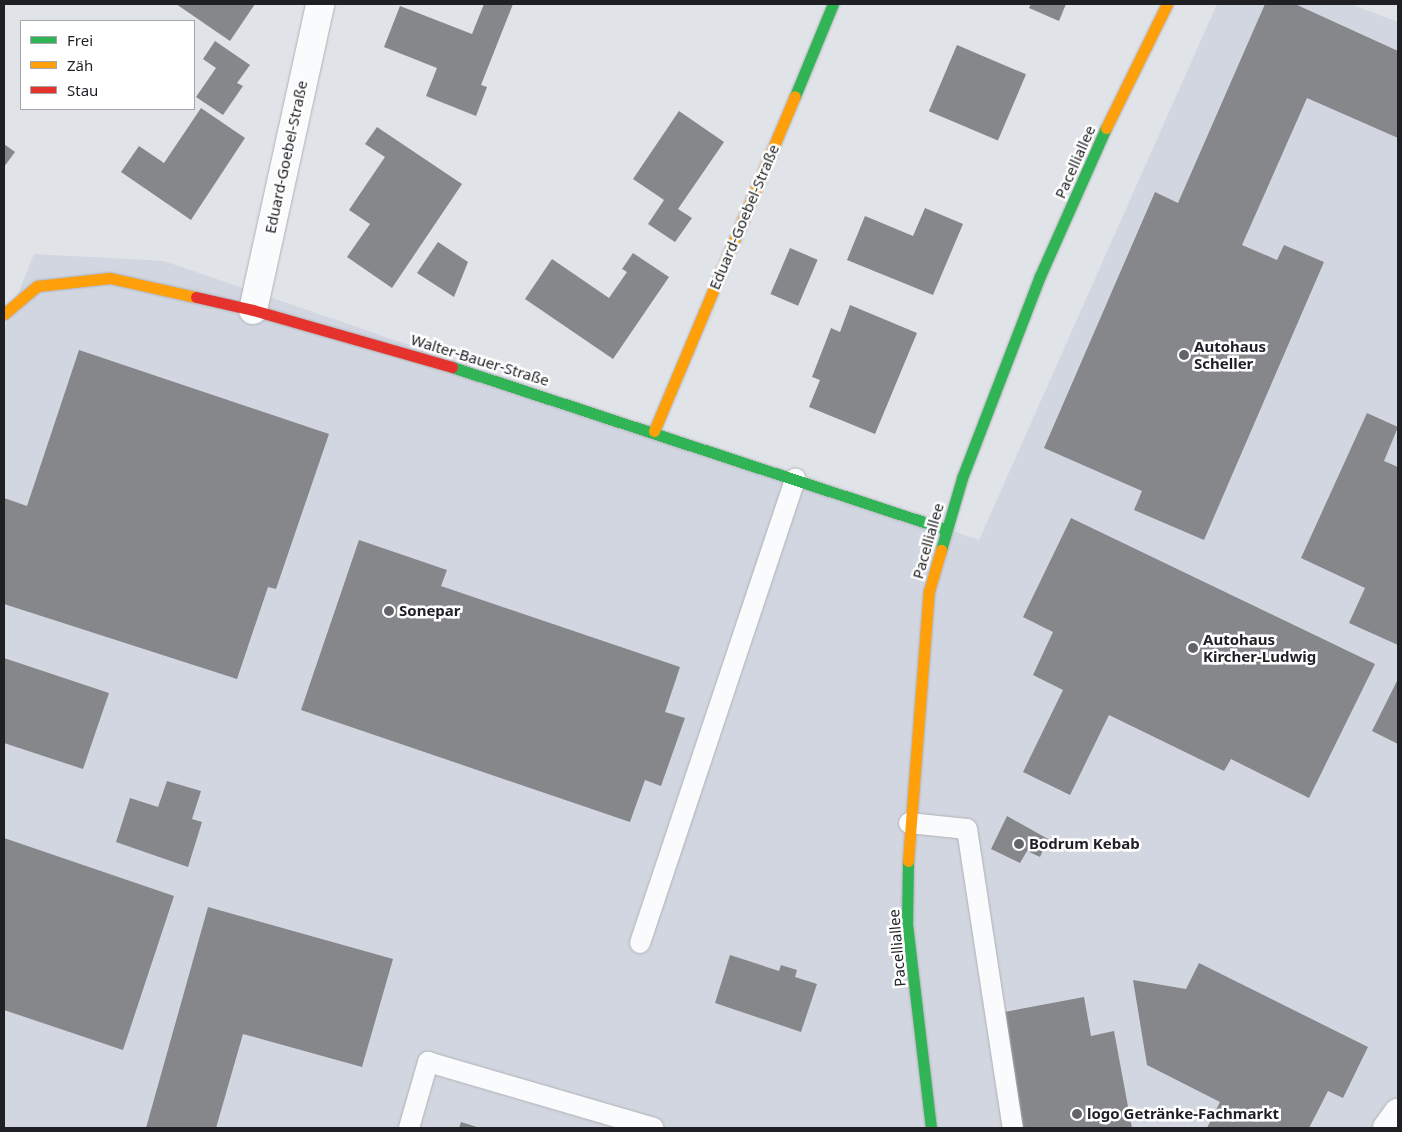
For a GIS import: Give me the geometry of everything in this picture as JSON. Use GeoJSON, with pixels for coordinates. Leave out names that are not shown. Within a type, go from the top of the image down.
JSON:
{"type":"FeatureCollection","features":[{"type":"Feature","properties":{"kind":"street","name":"Eduard-Goebel-Straße"},"geometry":{"type":"LineString","coordinates":[[253,310],[320,4]]}},
{"type":"Feature","properties":{"kind":"street","name":"Eduard-Goebel-Straße"},"geometry":{"type":"LineString","coordinates":[[654,431],[833,4]]}},
{"type":"Feature","properties":{"kind":"street","name":"Pacelliallee"},"geometry":{"type":"LineString","coordinates":[[930,1128],[907,924],[909,823],[922,652],[929,591],[945,529],[1040,276],[1111,118],[1167,4]]}},
{"type":"Feature","properties":{"kind":"street","name":"Walter-Bauer-Straße"},"geometry":{"type":"LineString","coordinates":[[4,314],[37,286],[110,278],[253,310],[420,357],[654,431],[945,529]]}},
{"type":"Feature","properties":{"kind":"street"},"geometry":{"type":"LineString","coordinates":[[1387,1128],[1398,1113]]}},
{"type":"Feature","properties":{"kind":"lane"},"geometry":{"type":"LineString","coordinates":[[640,943],[796,478]]}},
{"type":"Feature","properties":{"kind":"lane"},"geometry":{"type":"LineString","coordinates":[[909,823],[967,829],[1013,1128]]}},
{"type":"Feature","properties":{"kind":"lane"},"geometry":{"type":"LineString","coordinates":[[409,1128],[428,1062],[654,1128]]}},
{"type":"Feature","properties":{"kind":"shaded area"},"geometry":{"type":"Polygon","coordinates":[[[1217,4],[1350,4],[1398,22],[1398,1128],[4,1128],[4,329],[34,254],[164,261],[979,540],[1217,4]]]}},
{"type":"Feature","properties":{"kind":"building"},"geometry":{"type":"Polygon","coordinates":[[[176,4],[255,4],[230,41],[176,4]]]}},
{"type":"Feature","properties":{"kind":"building"},"geometry":{"type":"Polygon","coordinates":[[[484,4],[513,4],[481,85],[487,87],[476,116],[426,96],[437,68],[384,47],[400,6],[472,34],[484,4]]]}},
{"type":"Feature","properties":{"kind":"building"},"geometry":{"type":"Polygon","coordinates":[[[1031,4],[1066,4],[1059,21],[1029,8],[1031,4]]]}},
{"type":"Feature","properties":{"kind":"building","name":"Autohaus Scheller"},"geometry":{"type":"Polygon","coordinates":[[[1265,4],[1295,4],[1398,51],[1398,138],[1307,98],[1242,245],[1277,260],[1284,245],[1324,262],[1204,540],[1134,510],[1142,491],[1044,448],[1155,192],[1178,203],[1265,4]]]}},
{"type":"Feature","properties":{"kind":"building"},"geometry":{"type":"Polygon","coordinates":[[[215,41],[250,65],[237,83],[243,86],[223,115],[196,97],[216,68],[203,59],[215,41]]]}},
{"type":"Feature","properties":{"kind":"building"},"geometry":{"type":"Polygon","coordinates":[[[957,45],[1026,74],[998,141],[929,111],[957,45]]]}},
{"type":"Feature","properties":{"kind":"building"},"geometry":{"type":"Polygon","coordinates":[[[201,108],[245,138],[191,220],[121,172],[139,146],[164,163],[201,108]]]}},
{"type":"Feature","properties":{"kind":"building"},"geometry":{"type":"Polygon","coordinates":[[[679,111],[724,142],[678,209],[692,218],[675,242],[648,224],[664,200],[633,179],[679,111]]]}},
{"type":"Feature","properties":{"kind":"building"},"geometry":{"type":"Polygon","coordinates":[[[377,127],[462,184],[392,288],[347,257],[370,224],[349,210],[385,157],[365,144],[377,127]]]}},
{"type":"Feature","properties":{"kind":"building"},"geometry":{"type":"Polygon","coordinates":[[[4,144],[15,152],[4,167],[4,144]]]}},
{"type":"Feature","properties":{"kind":"building"},"geometry":{"type":"Polygon","coordinates":[[[925,208],[963,224],[933,295],[847,260],[865,216],[913,236],[925,208]]]}},
{"type":"Feature","properties":{"kind":"building"},"geometry":{"type":"Polygon","coordinates":[[[438,242],[468,262],[454,297],[417,273],[438,242]]]}},
{"type":"Feature","properties":{"kind":"building"},"geometry":{"type":"Polygon","coordinates":[[[790,248],[818,260],[798,306],[770,294],[790,248]]]}},
{"type":"Feature","properties":{"kind":"building"},"geometry":{"type":"Polygon","coordinates":[[[633,253],[669,277],[613,359],[525,299],[552,259],[609,298],[627,272],[622,269],[633,253]]]}},
{"type":"Feature","properties":{"kind":"building"},"geometry":{"type":"Polygon","coordinates":[[[850,305],[917,333],[875,434],[809,407],[820,380],[812,377],[831,328],[840,332],[850,305]]]}},
{"type":"Feature","properties":{"kind":"building"},"geometry":{"type":"Polygon","coordinates":[[[79,350],[329,434],[276,589],[268,587],[237,679],[4,604],[4,498],[27,506],[79,350]]]}},
{"type":"Feature","properties":{"kind":"building"},"geometry":{"type":"Polygon","coordinates":[[[1367,413],[1398,427],[1384,461],[1398,467],[1398,645],[1349,623],[1365,588],[1301,558],[1367,413]]]}},
{"type":"Feature","properties":{"kind":"building","name":"Autohaus Kircher-Ludwig"},"geometry":{"type":"Polygon","coordinates":[[[1071,518],[1375,664],[1309,798],[1231,759],[1224,771],[1109,715],[1070,795],[1023,772],[1063,690],[1033,675],[1053,632],[1023,617],[1071,518]]]}},
{"type":"Feature","properties":{"kind":"building"},"geometry":{"type":"Polygon","coordinates":[[[359,540],[447,570],[441,586],[680,667],[665,712],[685,718],[661,786],[645,780],[630,822],[301,710],[359,540]]]}},
{"type":"Feature","properties":{"kind":"building"},"geometry":{"type":"Polygon","coordinates":[[[4,658],[109,693],[83,769],[4,743],[4,658]]]}},
{"type":"Feature","properties":{"kind":"building"},"geometry":{"type":"Polygon","coordinates":[[[1398,679],[1398,744],[1372,731],[1398,679]]]}},
{"type":"Feature","properties":{"kind":"building"},"geometry":{"type":"Polygon","coordinates":[[[167,781],[201,791],[192,819],[202,822],[188,867],[116,842],[130,798],[158,807],[167,781]]]}},
{"type":"Feature","properties":{"kind":"building","name":"Bodrum Kebab"},"geometry":{"type":"Polygon","coordinates":[[[1007,816],[1048,839],[1040,857],[1027,851],[1020,863],[991,849],[1007,816]]]}},
{"type":"Feature","properties":{"kind":"building"},"geometry":{"type":"Polygon","coordinates":[[[4,838],[174,896],[123,1050],[4,1010],[4,838]]]}},
{"type":"Feature","properties":{"kind":"building"},"geometry":{"type":"Polygon","coordinates":[[[208,907],[393,959],[362,1067],[243,1034],[216,1128],[146,1128],[208,907]]]}},
{"type":"Feature","properties":{"kind":"building"},"geometry":{"type":"Polygon","coordinates":[[[730,955],[779,971],[781,965],[797,970],[795,977],[817,984],[801,1032],[715,1003],[730,955]]]}},
{"type":"Feature","properties":{"kind":"building"},"geometry":{"type":"Polygon","coordinates":[[[1199,963],[1368,1047],[1343,1098],[1328,1091],[1309,1128],[1207,1128],[1220,1102],[1147,1065],[1133,980],[1186,989],[1199,963]]]}},
{"type":"Feature","properties":{"kind":"building"},"geometry":{"type":"Polygon","coordinates":[[[1084,997],[1091,1036],[1114,1031],[1132,1128],[1020,1128],[999,1013],[1084,997]]]}},
{"type":"Feature","properties":{"kind":"building"},"geometry":{"type":"Polygon","coordinates":[[[461,1122],[480,1128],[459,1128],[461,1122]]]}},
{"type":"Feature","properties":{"kind":"traffic: fast"},"geometry":{"type":"LineString","coordinates":[[795,96],[833,4]]}},
{"type":"Feature","properties":{"kind":"traffic: fast"},"geometry":{"type":"LineString","coordinates":[[941,550],[962,478],[1040,276],[1106,128]]}},
{"type":"Feature","properties":{"kind":"traffic: fast"},"geometry":{"type":"LineString","coordinates":[[452,367],[945,529]]}},
{"type":"Feature","properties":{"kind":"traffic: fast"},"geometry":{"type":"LineString","coordinates":[[908,861],[907,924],[931,1128]]}},
{"type":"Feature","properties":{"kind":"traffic: slow"},"geometry":{"type":"LineString","coordinates":[[1106,128],[1167,4]]}},
{"type":"Feature","properties":{"kind":"traffic: slow"},"geometry":{"type":"LineString","coordinates":[[654,431],[795,96]]}},
{"type":"Feature","properties":{"kind":"traffic: slow"},"geometry":{"type":"LineString","coordinates":[[4,314],[37,286],[110,278],[196,297]]}},
{"type":"Feature","properties":{"kind":"traffic: slow"},"geometry":{"type":"LineString","coordinates":[[908,861],[929,591],[941,550]]}},
{"type":"Feature","properties":{"kind":"traffic: jam"},"geometry":{"type":"LineString","coordinates":[[196,297],[253,310],[452,367]]}},
{"type":"Feature","properties":{"kind":"place","name":"Autohaus Scheller"},"geometry":{"type":"Point","coordinates":[1184,355]}},
{"type":"Feature","properties":{"kind":"place","name":"Sonepar"},"geometry":{"type":"Point","coordinates":[389,611]}},
{"type":"Feature","properties":{"kind":"place","name":"Autohaus Kircher-Ludwig"},"geometry":{"type":"Point","coordinates":[1193,648]}},
{"type":"Feature","properties":{"kind":"place","name":"Bodrum Kebab"},"geometry":{"type":"Point","coordinates":[1019,844]}},
{"type":"Feature","properties":{"kind":"place","name":"logo Getränke-Fachmarkt"},"geometry":{"type":"Point","coordinates":[1077,1114]}}]}
